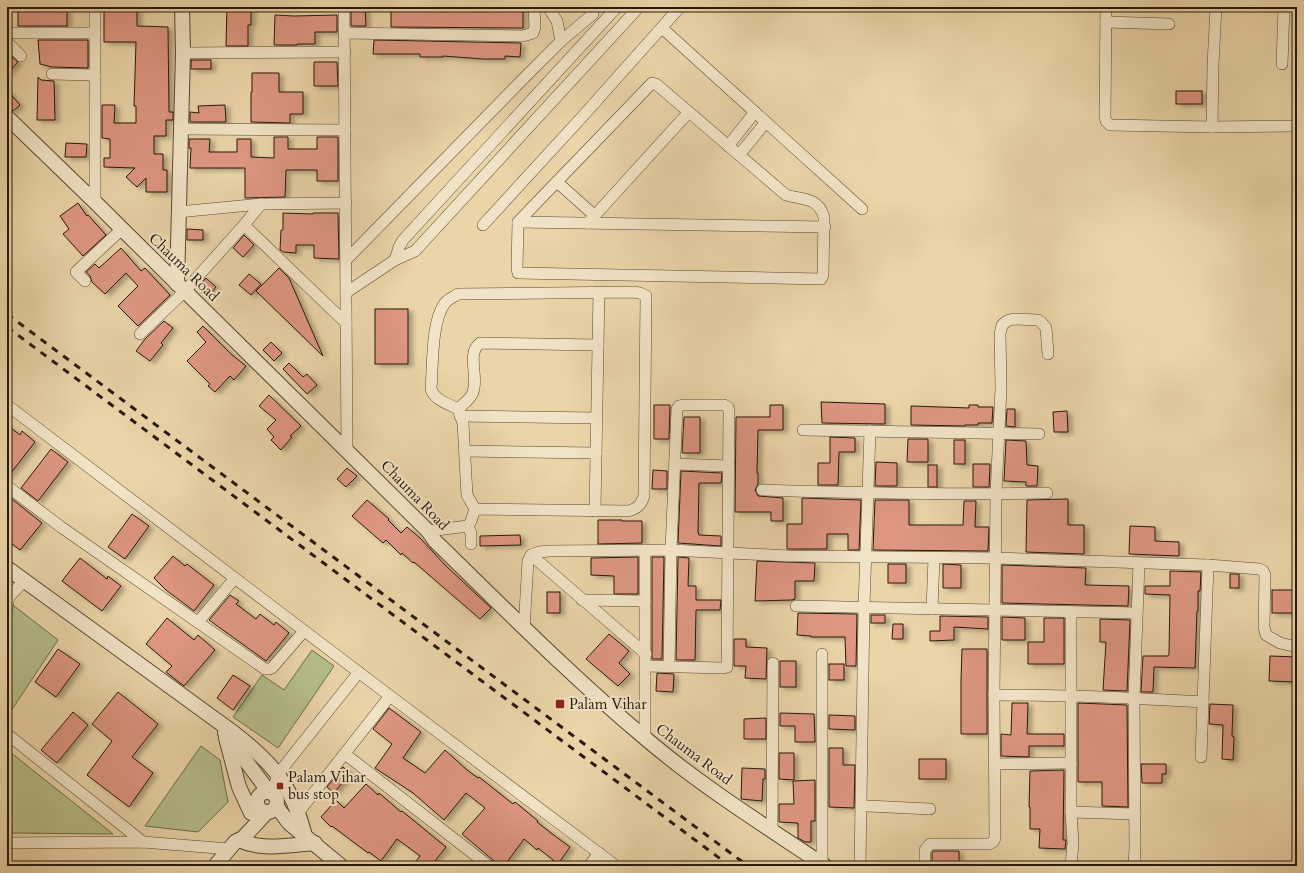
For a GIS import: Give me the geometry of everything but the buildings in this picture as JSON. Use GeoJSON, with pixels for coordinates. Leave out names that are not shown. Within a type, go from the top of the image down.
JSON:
{"type":"FeatureCollection","features":[{"type":"Feature","properties":{"kind":"street"},"geometry":{"type":"LineString","coordinates":[[95,7],[95,202]]}},
{"type":"Feature","properties":{"kind":"street"},"geometry":{"type":"LineString","coordinates":[[181,288],[178,212],[183,53],[182,7]]}},
{"type":"Feature","properties":{"kind":"street"},"geometry":{"type":"LineString","coordinates":[[344,7],[347,259],[347,451]]}},
{"type":"Feature","properties":{"kind":"street"},"geometry":{"type":"LineString","coordinates":[[345,33],[523,36],[533,33],[534,7]]}},
{"type":"Feature","properties":{"kind":"street"},"geometry":{"type":"LineString","coordinates":[[548,7],[557,21],[562,41]]}},
{"type":"Feature","properties":{"kind":"street"},"geometry":{"type":"LineString","coordinates":[[396,260],[399,247],[403,240],[617,7]]}},
{"type":"Feature","properties":{"kind":"street"},"geometry":{"type":"LineString","coordinates":[[347,292],[396,260],[415,251],[639,7]]}},
{"type":"Feature","properties":{"kind":"street"},"geometry":{"type":"LineString","coordinates":[[1106,7],[1105,118],[1107,123],[1212,127],[1297,126]]}},
{"type":"Feature","properties":{"kind":"street"},"geometry":{"type":"LineString","coordinates":[[1212,127],[1216,7]]}},
{"type":"Feature","properties":{"kind":"street"},"geometry":{"type":"LineString","coordinates":[[1282,64],[1284,7]]}},
{"type":"Feature","properties":{"kind":"street"},"geometry":{"type":"LineString","coordinates":[[483,224],[582,118],[662,28],[674,9]]}},
{"type":"Feature","properties":{"kind":"street"},"geometry":{"type":"LineString","coordinates":[[347,259],[591,11],[604,21]]}},
{"type":"Feature","properties":{"kind":"street"},"geometry":{"type":"LineString","coordinates":[[1106,22],[1169,24]]}},
{"type":"Feature","properties":{"kind":"street"},"geometry":{"type":"LineString","coordinates":[[662,28],[862,209]]}},
{"type":"Feature","properties":{"kind":"street"},"geometry":{"type":"LineString","coordinates":[[7,33],[95,33]]}},
{"type":"Feature","properties":{"kind":"street"},"geometry":{"type":"LineString","coordinates":[[7,42],[21,56]]}},
{"type":"Feature","properties":{"kind":"street"},"geometry":{"type":"LineString","coordinates":[[183,53],[345,52]]}},
{"type":"Feature","properties":{"kind":"street"},"geometry":{"type":"LineString","coordinates":[[52,74],[95,75]]}},
{"type":"Feature","properties":{"kind":"street"},"geometry":{"type":"LineString","coordinates":[[650,84],[656,84],[688,113],[740,155],[786,196],[808,200],[818,205],[822,210],[825,227],[823,277],[818,279],[520,273],[517,269],[518,222],[650,84]]}},
{"type":"Feature","properties":{"kind":"street"},"geometry":{"type":"LineString","coordinates":[[728,146],[755,112]]}},
{"type":"Feature","properties":{"kind":"street"},"geometry":{"type":"LineString","coordinates":[[591,219],[688,113]]}},
{"type":"Feature","properties":{"kind":"street","name":"Chauma Road"},"geometry":{"type":"LineString","coordinates":[[7,117],[95,202],[428,531],[435,541],[566,669],[645,739],[681,768],[824,865]]}},
{"type":"Feature","properties":{"kind":"street"},"geometry":{"type":"LineString","coordinates":[[740,155],[766,122]]}},
{"type":"Feature","properties":{"kind":"street"},"geometry":{"type":"LineString","coordinates":[[181,129],[345,130]]}},
{"type":"Feature","properties":{"kind":"street"},"geometry":{"type":"LineString","coordinates":[[557,182],[591,219]]}},
{"type":"Feature","properties":{"kind":"street"},"geometry":{"type":"LineString","coordinates":[[178,212],[261,204],[346,203]]}},
{"type":"Feature","properties":{"kind":"street"},"geometry":{"type":"LineString","coordinates":[[140,334],[181,288],[244,225],[261,204]]}},
{"type":"Feature","properties":{"kind":"street"},"geometry":{"type":"LineString","coordinates":[[518,222],[591,219],[825,227]]}},
{"type":"Feature","properties":{"kind":"street"},"geometry":{"type":"LineString","coordinates":[[244,225],[346,323]]}},
{"type":"Feature","properties":{"kind":"street"},"geometry":{"type":"LineString","coordinates":[[85,281],[76,272],[122,229]]}},
{"type":"Feature","properties":{"kind":"street"},"geometry":{"type":"LineString","coordinates":[[595,511],[599,292]]}},
{"type":"Feature","properties":{"kind":"street"},"geometry":{"type":"LineString","coordinates":[[475,509],[628,511],[634,510],[641,504],[644,496],[647,299],[646,296],[640,293],[599,292],[458,294],[451,298],[445,303],[439,314],[435,331],[431,389],[434,396],[459,412],[597,418]]}},
{"type":"Feature","properties":{"kind":"street"},"geometry":{"type":"LineString","coordinates":[[925,866],[925,850],[930,844],[988,844],[993,842],[995,838],[994,696],[996,494],[1001,388],[1000,334],[1002,325],[1013,319],[1038,320],[1042,322],[1046,328],[1048,354]]}},
{"type":"Feature","properties":{"kind":"street"},"geometry":{"type":"LineString","coordinates":[[459,412],[473,392],[474,352],[477,345],[480,343],[598,345]]}},
{"type":"Feature","properties":{"kind":"street"},"geometry":{"type":"LineString","coordinates":[[7,405],[616,866]]}},
{"type":"Feature","properties":{"kind":"street"},"geometry":{"type":"LineString","coordinates":[[646,666],[669,667],[721,668],[727,667],[729,412],[728,407],[724,405],[683,405],[679,406],[677,409],[671,550],[669,667]]}},
{"type":"Feature","properties":{"kind":"street"},"geometry":{"type":"LineString","coordinates":[[459,412],[462,423],[468,495],[475,509],[468,526]]}},
{"type":"Feature","properties":{"kind":"street"},"geometry":{"type":"LineString","coordinates":[[803,430],[1039,434]]}},
{"type":"Feature","properties":{"kind":"street"},"geometry":{"type":"LineString","coordinates":[[868,822],[866,800],[864,607],[870,431]]}},
{"type":"Feature","properties":{"kind":"street"},"geometry":{"type":"LineString","coordinates":[[465,451],[596,453]]}},
{"type":"Feature","properties":{"kind":"street"},"geometry":{"type":"LineString","coordinates":[[674,464],[729,466]]}},
{"type":"Feature","properties":{"kind":"street"},"geometry":{"type":"LineString","coordinates":[[7,486],[61,527],[261,666],[269,669],[272,668],[304,630]]}},
{"type":"Feature","properties":{"kind":"street"},"geometry":{"type":"LineString","coordinates":[[762,490],[868,493],[1047,494]]}},
{"type":"Feature","properties":{"kind":"street"},"geometry":{"type":"LineString","coordinates":[[428,531],[468,526]]}},
{"type":"Feature","properties":{"kind":"street"},"geometry":{"type":"LineString","coordinates":[[468,526],[471,533],[471,544]]}},
{"type":"Feature","properties":{"kind":"street"},"geometry":{"type":"LineString","coordinates":[[645,550],[645,739]]}},
{"type":"Feature","properties":{"kind":"street"},"geometry":{"type":"LineString","coordinates":[[524,629],[528,561],[531,555],[549,551],[671,550],[789,556],[996,558],[1208,565],[1259,569],[1263,571],[1264,574],[1264,627],[1266,635],[1280,643],[1297,647]]}},
{"type":"Feature","properties":{"kind":"street"},"geometry":{"type":"LineString","coordinates":[[531,555],[646,654]]}},
{"type":"Feature","properties":{"kind":"street"},"geometry":{"type":"LineString","coordinates":[[932,609],[934,558]]}},
{"type":"Feature","properties":{"kind":"street"},"geometry":{"type":"LineString","coordinates":[[1134,866],[1134,698],[1139,563]]}},
{"type":"Feature","properties":{"kind":"street"},"geometry":{"type":"LineString","coordinates":[[1201,757],[1208,565]]}},
{"type":"Feature","properties":{"kind":"street"},"geometry":{"type":"LineString","coordinates":[[7,568],[221,727],[256,750],[278,774],[287,788],[299,812],[310,840]]}},
{"type":"Feature","properties":{"kind":"street"},"geometry":{"type":"LineString","coordinates":[[198,622],[235,578]]}},
{"type":"Feature","properties":{"kind":"street"},"geometry":{"type":"LineString","coordinates":[[7,608],[8,597],[24,581]]}},
{"type":"Feature","properties":{"kind":"street"},"geometry":{"type":"LineString","coordinates":[[582,600],[645,601]]}},
{"type":"Feature","properties":{"kind":"street"},"geometry":{"type":"LineString","coordinates":[[796,606],[1137,613]]}},
{"type":"Feature","properties":{"kind":"street"},"geometry":{"type":"LineString","coordinates":[[1071,612],[1071,812],[1073,843],[1071,866]]}},
{"type":"Feature","properties":{"kind":"street"},"geometry":{"type":"LineString","coordinates":[[822,654],[821,849],[824,865]]}},
{"type":"Feature","properties":{"kind":"street"},"geometry":{"type":"LineString","coordinates":[[772,831],[773,663]]}},
{"type":"Feature","properties":{"kind":"street"},"geometry":{"type":"LineString","coordinates":[[215,866],[235,843],[236,834],[265,804],[278,774],[359,672]]}},
{"type":"Feature","properties":{"kind":"street"},"geometry":{"type":"LineString","coordinates":[[290,823],[390,696]]}},
{"type":"Feature","properties":{"kind":"street"},"geometry":{"type":"LineString","coordinates":[[994,696],[1070,696],[1203,702]]}},
{"type":"Feature","properties":{"kind":"street"},"geometry":{"type":"LineString","coordinates":[[221,727],[239,787],[290,823],[341,866]]}},
{"type":"Feature","properties":{"kind":"street"},"geometry":{"type":"LineString","coordinates":[[221,727],[265,804]]}},
{"type":"Feature","properties":{"kind":"street"},"geometry":{"type":"LineString","coordinates":[[7,734],[143,842]]}},
{"type":"Feature","properties":{"kind":"street"},"geometry":{"type":"LineString","coordinates":[[344,754],[489,866]]}},
{"type":"Feature","properties":{"kind":"street"},"geometry":{"type":"LineString","coordinates":[[995,764],[1071,763]]}},
{"type":"Feature","properties":{"kind":"street"},"geometry":{"type":"LineString","coordinates":[[866,800],[930,809]]}},
{"type":"Feature","properties":{"kind":"street"},"geometry":{"type":"LineString","coordinates":[[860,866],[866,800]]}},
{"type":"Feature","properties":{"kind":"street"},"geometry":{"type":"LineString","coordinates":[[1071,812],[1135,814]]}},
{"type":"Feature","properties":{"kind":"street"},"geometry":{"type":"LineString","coordinates":[[7,843],[235,843],[259,846],[310,840]]}},
{"type":"Feature","properties":{"kind":"street"},"geometry":{"type":"LineString","coordinates":[[589,866],[598,853]]}},
{"type":"Feature","properties":{"kind":"green space"},"geometry":{"type":"Polygon","coordinates":[[[9,602],[58,640],[7,717],[9,602]]]}},
{"type":"Feature","properties":{"kind":"green space"},"geometry":{"type":"Polygon","coordinates":[[[312,650],[334,666],[278,748],[233,717],[262,675],[284,690],[312,650]]]}},
{"type":"Feature","properties":{"kind":"green space"},"geometry":{"type":"Polygon","coordinates":[[[201,746],[220,760],[228,802],[198,832],[145,826],[201,746]]]}},
{"type":"Feature","properties":{"kind":"green space"},"geometry":{"type":"Polygon","coordinates":[[[10,752],[113,834],[8,833],[10,752]]]}},
{"type":"Feature","properties":{"kind":"railway"},"geometry":{"type":"LineString","coordinates":[[7,314],[748,866]]}},
{"type":"Feature","properties":{"kind":"railway"},"geometry":{"type":"LineString","coordinates":[[7,327],[730,866]]}},
{"type":"Feature","properties":{"kind":"place","name":"Palam Vihar"},"geometry":{"type":"Point","coordinates":[560,704]}},
{"type":"Feature","properties":{"kind":"place","name":"Palam Vihar bus stop"},"geometry":{"type":"Point","coordinates":[280,786]}}]}
